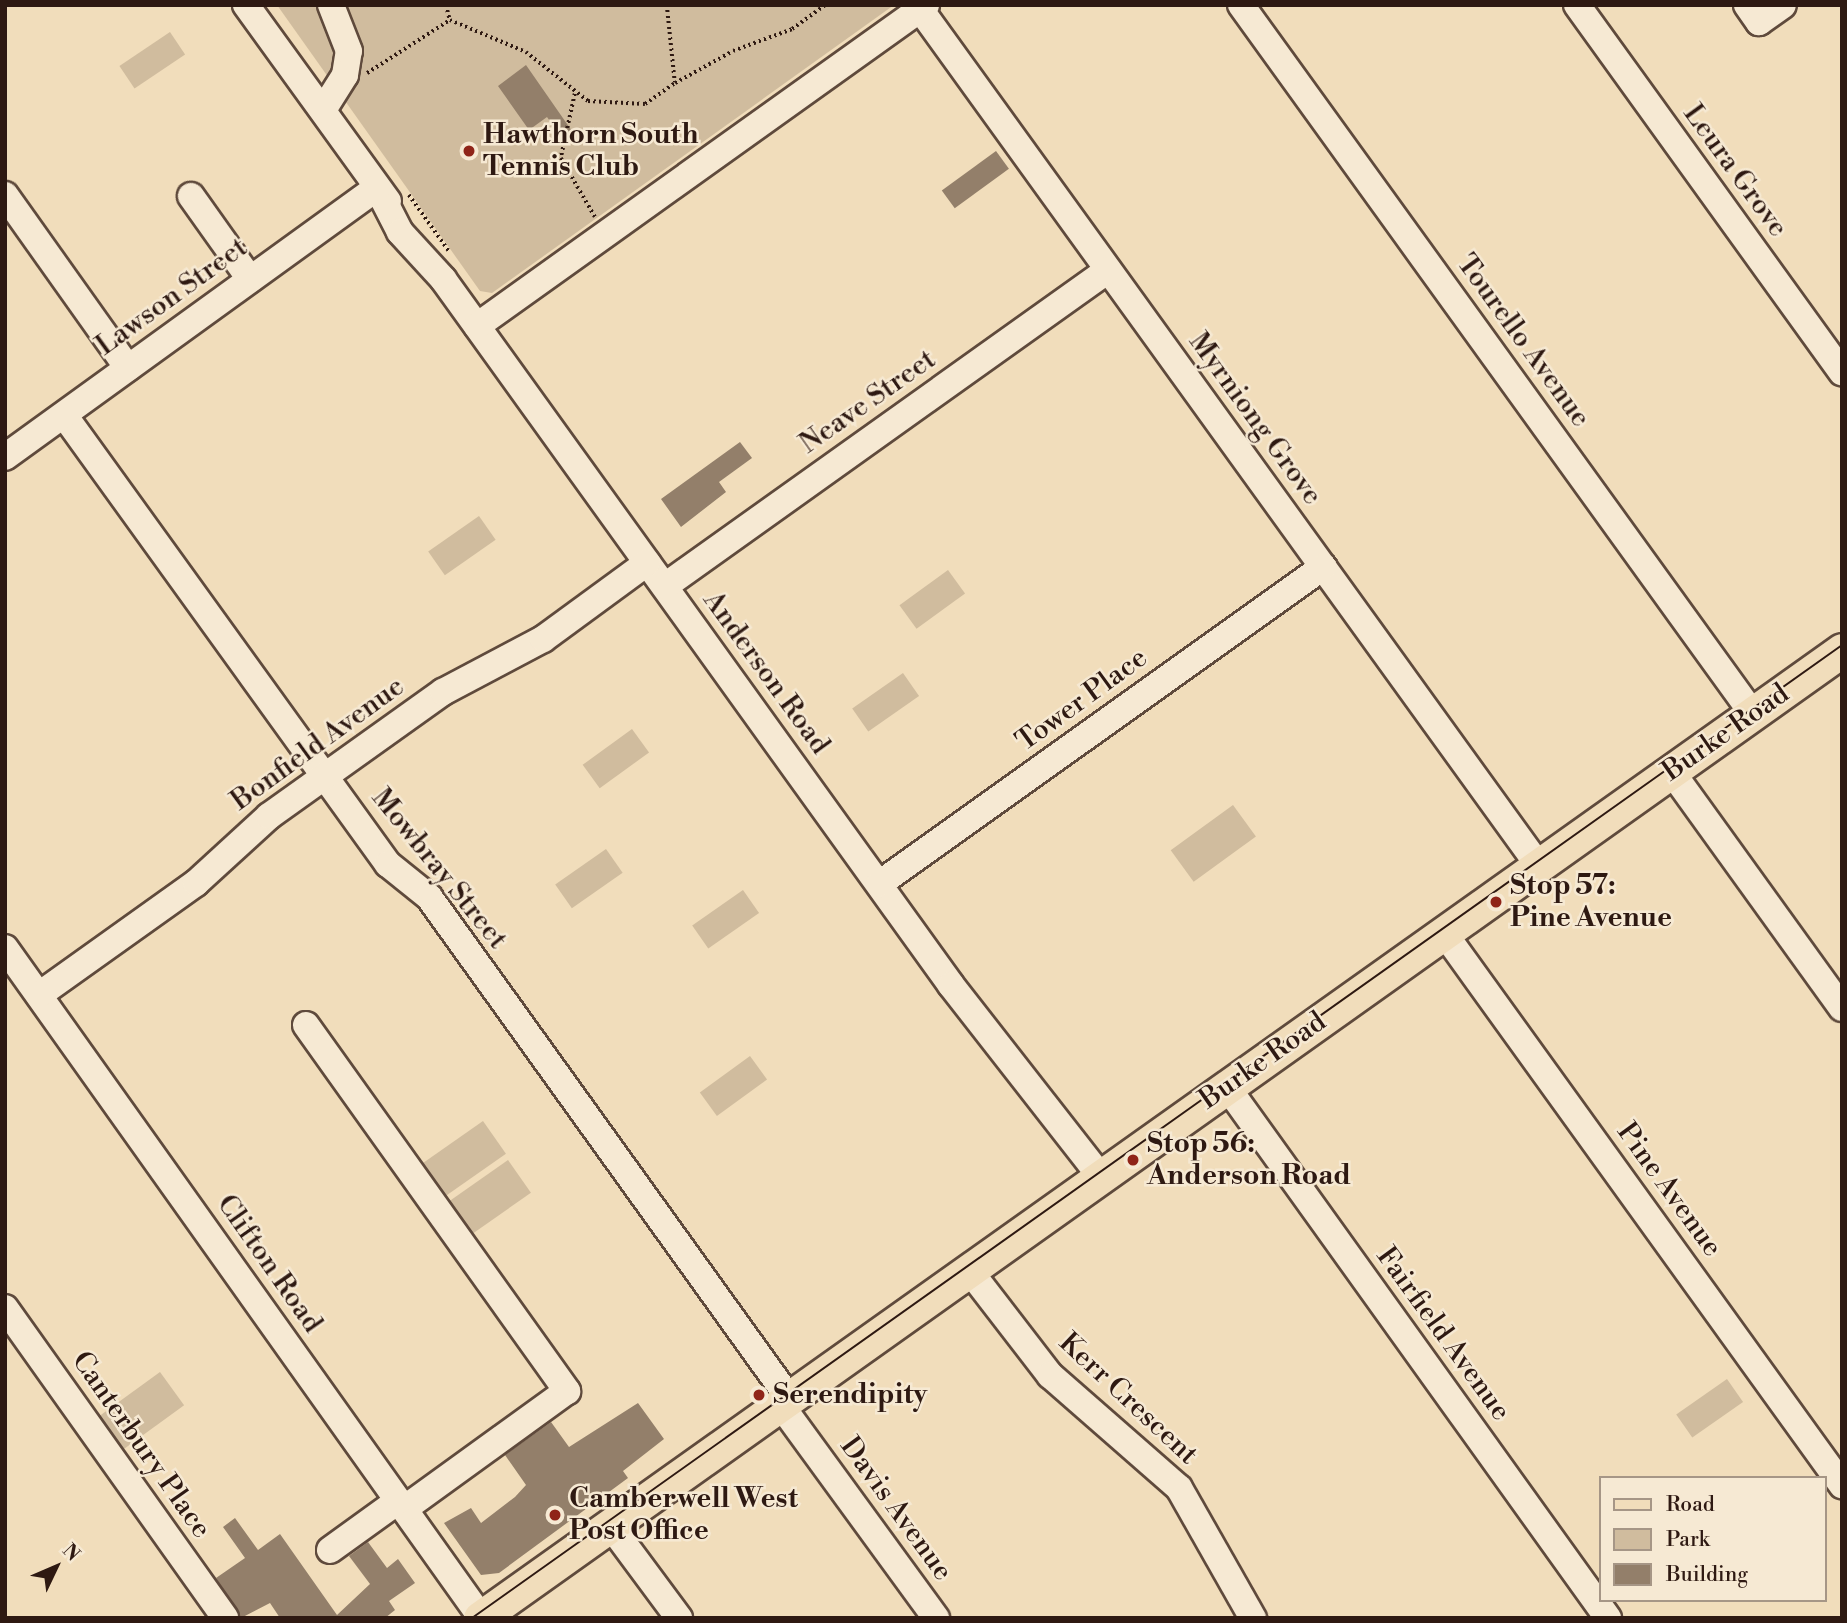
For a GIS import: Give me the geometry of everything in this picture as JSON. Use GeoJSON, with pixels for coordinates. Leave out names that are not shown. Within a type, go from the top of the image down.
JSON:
{"type":"FeatureCollection","features":[{"type":"Feature","properties":{"kind":"main road","name":"Burke Road"},"geometry":{"type":"LineString","coordinates":[[480,1617],[1842,650]]}},
{"type":"Feature","properties":{"kind":"street","name":"Anderson Road"},"geometry":{"type":"LineString","coordinates":[[248,5],[267,43],[305,85],[330,101],[378,190],[448,268],[477,326],[1095,1181]]}},
{"type":"Feature","properties":{"kind":"street"},"geometry":{"type":"LineString","coordinates":[[330,101],[349,51],[331,5]]}},
{"type":"Feature","properties":{"kind":"street","name":"Tourello Avenue"},"geometry":{"type":"LineString","coordinates":[[1241,5],[1754,713]]}},
{"type":"Feature","properties":{"kind":"street","name":"Leura Grove"},"geometry":{"type":"LineString","coordinates":[[1577,5],[1842,373]]}},
{"type":"Feature","properties":{"kind":"street"},"geometry":{"type":"LineString","coordinates":[[1747,5],[1759,22],[1783,5]]}},
{"type":"Feature","properties":{"kind":"street"},"geometry":{"type":"LineString","coordinates":[[477,326],[923,7]]}},
{"type":"Feature","properties":{"kind":"street","name":"Myrniong Grove"},"geometry":{"type":"LineString","coordinates":[[923,7],[1108,270],[1539,866]]}},
{"type":"Feature","properties":{"kind":"street","name":"Lawson Street"},"geometry":{"type":"LineString","coordinates":[[5,457],[250,279],[378,190]]}},
{"type":"Feature","properties":{"kind":"street"},"geometry":{"type":"LineString","coordinates":[[5,195],[128,368]]}},
{"type":"Feature","properties":{"kind":"street"},"geometry":{"type":"LineString","coordinates":[[191,195],[250,279]]}},
{"type":"Feature","properties":{"kind":"street","name":"Neave Street"},"geometry":{"type":"LineString","coordinates":[[664,586],[1108,270]]}},
{"type":"Feature","properties":{"kind":"street","name":"Mowbray Street"},"geometry":{"type":"LineString","coordinates":[[64,415],[388,864],[429,897],[784,1401]]}},
{"type":"Feature","properties":{"kind":"street","name":"Bonfield Avenue"},"geometry":{"type":"LineString","coordinates":[[39,995],[196,883],[257,825],[324,777],[459,681],[543,639],[647,562]]}},
{"type":"Feature","properties":{"kind":"street","name":"Tower Place"},"geometry":{"type":"LineString","coordinates":[[879,884],[1323,567]]}},
{"type":"Feature","properties":{"kind":"street"},"geometry":{"type":"LineString","coordinates":[[1671,771],[1842,1008]]}},
{"type":"Feature","properties":{"kind":"street","name":"Pine Avenue"},"geometry":{"type":"LineString","coordinates":[[1444,933],[1842,1485]]}},
{"type":"Feature","properties":{"kind":"street","name":"Clifton Road"},"geometry":{"type":"LineString","coordinates":[[6,951],[480,1617]]}},
{"type":"Feature","properties":{"kind":"street"},"geometry":{"type":"LineString","coordinates":[[306,1025],[567,1391],[401,1505],[330,1550]]}},
{"type":"Feature","properties":{"kind":"street","name":"Fairfield Avenue"},"geometry":{"type":"LineString","coordinates":[[1227,1087],[1608,1618]]}},
{"type":"Feature","properties":{"kind":"street","name":"Kerr Crescent"},"geometry":{"type":"LineString","coordinates":[[969,1270],[1050,1375],[1179,1488],[1253,1618]]}},
{"type":"Feature","properties":{"kind":"street","name":"Canterbury Place"},"geometry":{"type":"LineString","coordinates":[[5,1308],[225,1618]]}},
{"type":"Feature","properties":{"kind":"street","name":"Davis Avenue"},"geometry":{"type":"LineString","coordinates":[[784,1401],[936,1618]]}},
{"type":"Feature","properties":{"kind":"street"},"geometry":{"type":"LineString","coordinates":[[610,1525],[680,1618]]}},
{"type":"Feature","properties":{"kind":"path"},"geometry":{"type":"LineString","coordinates":[[446,5],[450,20]]}},
{"type":"Feature","properties":{"kind":"path"},"geometry":{"type":"LineString","coordinates":[[667,5],[676,83]]}},
{"type":"Feature","properties":{"kind":"path"},"geometry":{"type":"LineString","coordinates":[[450,20],[526,52],[575,94],[645,104],[733,51],[792,29],[825,5]]}},
{"type":"Feature","properties":{"kind":"path"},"geometry":{"type":"LineString","coordinates":[[330,101],[450,20]]}},
{"type":"Feature","properties":{"kind":"path"},"geometry":{"type":"LineString","coordinates":[[575,94],[562,166],[597,219]]}},
{"type":"Feature","properties":{"kind":"path"},"geometry":{"type":"LineString","coordinates":[[407,191],[448,268]]}},
{"type":"Feature","properties":{"kind":"path"},"geometry":{"type":"LineString","coordinates":[[586,228],[608,211]]}},
{"type":"Feature","properties":{"kind":"green space"},"geometry":{"type":"Polygon","coordinates":[[[277,5],[894,5],[492,293],[480,291],[277,5]]]}},
{"type":"Feature","properties":{"kind":"green space"},"geometry":{"type":"Polygon","coordinates":[[[170,32],[185,54],[135,88],[119,66],[170,32]]]}},
{"type":"Feature","properties":{"kind":"green space"},"geometry":{"type":"Polygon","coordinates":[[[479,516],[496,540],[445,575],[428,552],[479,516]]]}},
{"type":"Feature","properties":{"kind":"green space"},"geometry":{"type":"Polygon","coordinates":[[[948,570],[965,593],[917,629],[899,605],[948,570]]]}},
{"type":"Feature","properties":{"kind":"green space"},"geometry":{"type":"Polygon","coordinates":[[[903,673],[919,696],[868,731],[852,709],[903,673]]]}},
{"type":"Feature","properties":{"kind":"green space"},"geometry":{"type":"Polygon","coordinates":[[[632,729],[649,752],[600,788],[583,765],[632,729]]]}},
{"type":"Feature","properties":{"kind":"green space"},"geometry":{"type":"Polygon","coordinates":[[[1233,805],[1256,837],[1194,882],[1171,850],[1233,805]]]}},
{"type":"Feature","properties":{"kind":"green space"},"geometry":{"type":"Polygon","coordinates":[[[606,849],[623,873],[572,908],[555,885],[606,849]]]}},
{"type":"Feature","properties":{"kind":"green space"},"geometry":{"type":"Polygon","coordinates":[[[743,890],[759,913],[708,948],[692,926],[743,890]]]}},
{"type":"Feature","properties":{"kind":"green space"},"geometry":{"type":"Polygon","coordinates":[[[750,1056],[767,1079],[717,1116],[700,1092],[750,1056]]]}},
{"type":"Feature","properties":{"kind":"green space"},"geometry":{"type":"Polygon","coordinates":[[[483,1121],[506,1154],[442,1199],[419,1166],[483,1121]]]}},
{"type":"Feature","properties":{"kind":"green space"},"geometry":{"type":"Polygon","coordinates":[[[508,1160],[531,1193],[468,1237],[445,1204],[508,1160]]]}},
{"type":"Feature","properties":{"kind":"green space"},"geometry":{"type":"Polygon","coordinates":[[[160,1372],[184,1405],[122,1450],[98,1417],[160,1372]]]}},
{"type":"Feature","properties":{"kind":"green space"},"geometry":{"type":"Polygon","coordinates":[[[1727,1379],[1743,1402],[1692,1437],[1676,1415],[1727,1379]]]}},
{"type":"Feature","properties":{"kind":"building"},"geometry":{"type":"Polygon","coordinates":[[[526,65],[574,134],[564,141],[547,117],[529,130],[498,86],[526,65]]]}},
{"type":"Feature","properties":{"kind":"building"},"geometry":{"type":"Polygon","coordinates":[[[996,151],[1009,169],[955,208],[942,190],[996,151]]]}},
{"type":"Feature","properties":{"kind":"building"},"geometry":{"type":"Polygon","coordinates":[[[740,442],[752,458],[719,482],[726,492],[681,527],[661,499],[740,442]]]}},
{"type":"Feature","properties":{"kind":"building"},"geometry":{"type":"Polygon","coordinates":[[[638,1403],[664,1439],[623,1471],[628,1478],[499,1573],[481,1575],[444,1523],[471,1508],[481,1523],[526,1485],[505,1455],[551,1422],[569,1447],[638,1403]]]}},
{"type":"Feature","properties":{"kind":"building"},"geometry":{"type":"Polygon","coordinates":[[[235,1518],[258,1550],[280,1534],[337,1615],[370,1584],[349,1556],[368,1542],[387,1568],[398,1559],[415,1583],[389,1601],[395,1610],[385,1618],[280,1618],[270,1603],[241,1618],[216,1578],[245,1558],[223,1527],[235,1518]]]}},
{"type":"Feature","properties":{"kind":"tram line"},"geometry":{"type":"LineString","coordinates":[[472,1618],[1842,645]]}},
{"type":"Feature","properties":{"kind":"place","name":"Hawthorn South Tennis Club"},"geometry":{"type":"Point","coordinates":[469,151]}},
{"type":"Feature","properties":{"kind":"place","name":"Stop 57: Pine Avenue"},"geometry":{"type":"Point","coordinates":[1496,902]}},
{"type":"Feature","properties":{"kind":"place","name":"Stop 56: Anderson Road"},"geometry":{"type":"Point","coordinates":[1133,1160]}},
{"type":"Feature","properties":{"kind":"place","name":"Serendipity"},"geometry":{"type":"Point","coordinates":[759,1395]}},
{"type":"Feature","properties":{"kind":"place","name":"Camberwell West Post Office"},"geometry":{"type":"Point","coordinates":[555,1515]}}]}
